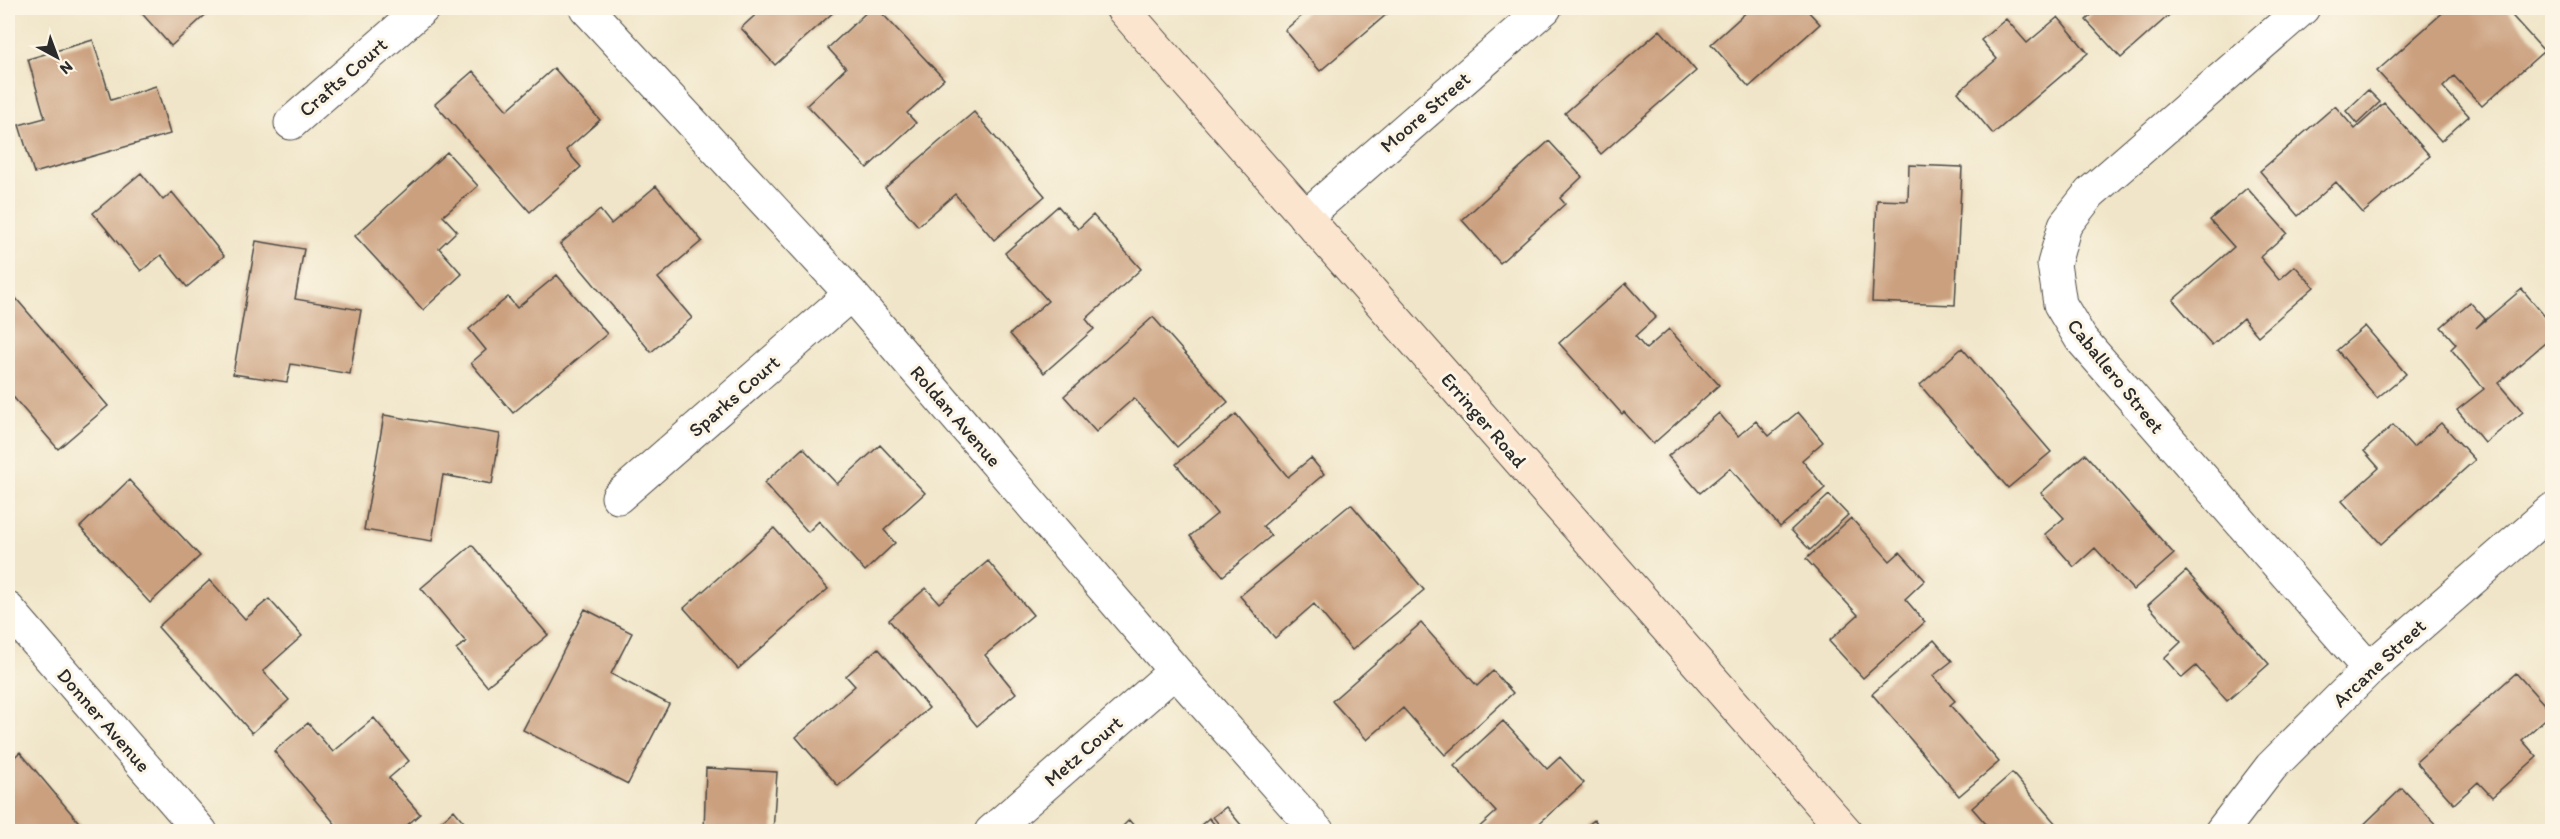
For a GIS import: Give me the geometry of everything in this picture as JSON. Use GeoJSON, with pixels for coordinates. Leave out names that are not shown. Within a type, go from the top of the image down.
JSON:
{"type":"FeatureCollection","features":[{"type":"Feature","properties":{"kind":"main road","name":"Erringer Road"},"geometry":{"type":"LineString","coordinates":[[1122,8],[1846,831]]}},
{"type":"Feature","properties":{"kind":"street","name":"Crafts Court"},"geometry":{"type":"LineString","coordinates":[[291,123],[423,8]]}},
{"type":"Feature","properties":{"kind":"street","name":"Roldan Avenue"},"geometry":{"type":"LineString","coordinates":[[586,8],[850,294],[1175,671],[1318,831]]}},
{"type":"Feature","properties":{"kind":"street","name":"Moore Street"},"geometry":{"type":"LineString","coordinates":[[1305,217],[1545,8]]}},
{"type":"Feature","properties":{"kind":"street","name":"Caballero Street"},"geometry":{"type":"LineString","coordinates":[[2303,8],[2090,193],[2065,225],[2054,264],[2060,304],[2081,339],[2369,669]]}},
{"type":"Feature","properties":{"kind":"street","name":"Sparks Court"},"geometry":{"type":"LineString","coordinates":[[618,497],[850,294]]}},
{"type":"Feature","properties":{"kind":"street","name":"Arcane Street"},"geometry":{"type":"LineString","coordinates":[[2222,831],[2271,767],[2369,669],[2553,510]]}},
{"type":"Feature","properties":{"kind":"street","name":"Donner Avenue"},"geometry":{"type":"LineString","coordinates":[[8,609],[201,831]]}},
{"type":"Feature","properties":{"kind":"street","name":"Metz Court"},"geometry":{"type":"LineString","coordinates":[[991,831],[1175,671]]}},
{"type":"Feature","properties":{"kind":"building"},"geometry":{"type":"Polygon","coordinates":[[[137,8],[213,8],[171,46],[137,8]]]}},
{"type":"Feature","properties":{"kind":"building"},"geometry":{"type":"Polygon","coordinates":[[[763,8],[838,8],[775,65],[741,28],[763,8]]]}},
{"type":"Feature","properties":{"kind":"building"},"geometry":{"type":"Polygon","coordinates":[[[871,8],[877,8],[944,79],[907,113],[916,123],[867,168],[807,105],[846,68],[828,48],[871,8]]]}},
{"type":"Feature","properties":{"kind":"building"},"geometry":{"type":"Polygon","coordinates":[[[1311,8],[1394,8],[1320,71],[1285,30],[1311,8]]]}},
{"type":"Feature","properties":{"kind":"building"},"geometry":{"type":"Polygon","coordinates":[[[1751,8],[1805,8],[1820,24],[1749,87],[1711,44],[1751,8]]]}},
{"type":"Feature","properties":{"kind":"building"},"geometry":{"type":"Polygon","coordinates":[[[2099,8],[2177,8],[2121,58],[2086,20],[2099,8]]]}},
{"type":"Feature","properties":{"kind":"building"},"geometry":{"type":"Polygon","coordinates":[[[2448,8],[2505,8],[2544,51],[2482,106],[2454,76],[2443,87],[2469,116],[2441,141],[2377,71],[2448,8]]]}},
{"type":"Feature","properties":{"kind":"building"},"geometry":{"type":"Polygon","coordinates":[[[2058,17],[2088,53],[1993,134],[1958,92],[1997,59],[1981,40],[2006,19],[2027,43],[2058,17]]]}},
{"type":"Feature","properties":{"kind":"building"},"geometry":{"type":"Polygon","coordinates":[[[1660,30],[1696,71],[1601,154],[1565,113],[1660,30]]]}},
{"type":"Feature","properties":{"kind":"building"},"geometry":{"type":"Polygon","coordinates":[[[93,40],[111,100],[156,86],[170,134],[34,173],[19,125],[45,118],[28,59],[93,40]]]}},
{"type":"Feature","properties":{"kind":"building"},"geometry":{"type":"Polygon","coordinates":[[[554,68],[600,120],[566,150],[581,167],[530,212],[435,104],[473,71],[507,110],[554,68]]]}},
{"type":"Feature","properties":{"kind":"building"},"geometry":{"type":"Polygon","coordinates":[[[2368,90],[2380,102],[2357,124],[2346,111],[2368,90]]]}},
{"type":"Feature","properties":{"kind":"building"},"geometry":{"type":"Polygon","coordinates":[[[2384,103],[2430,156],[2363,213],[2336,182],[2298,216],[2260,171],[2335,106],[2355,129],[2384,103]]]}},
{"type":"Feature","properties":{"kind":"building"},"geometry":{"type":"Polygon","coordinates":[[[974,112],[1045,196],[994,240],[955,194],[918,226],[885,188],[974,112]]]}},
{"type":"Feature","properties":{"kind":"building"},"geometry":{"type":"Polygon","coordinates":[[[1549,141],[1582,177],[1560,198],[1565,204],[1500,263],[1462,220],[1549,141]]]}},
{"type":"Feature","properties":{"kind":"building"},"geometry":{"type":"Polygon","coordinates":[[[447,152],[478,186],[443,216],[457,231],[439,248],[462,274],[423,310],[355,236],[447,152]]]}},
{"type":"Feature","properties":{"kind":"building"},"geometry":{"type":"Polygon","coordinates":[[[1909,165],[1962,167],[1955,305],[1872,302],[1877,200],[1908,201],[1909,165]]]}},
{"type":"Feature","properties":{"kind":"building"},"geometry":{"type":"Polygon","coordinates":[[[141,173],[163,200],[172,192],[224,256],[187,287],[161,255],[141,271],[93,213],[141,173]]]}},
{"type":"Feature","properties":{"kind":"building"},"geometry":{"type":"Polygon","coordinates":[[[656,186],[702,241],[658,278],[692,318],[651,352],[560,244],[600,210],[611,224],[656,186]]]}},
{"type":"Feature","properties":{"kind":"building"},"geometry":{"type":"Polygon","coordinates":[[[2247,188],[2287,233],[2260,257],[2279,280],[2295,266],[2314,287],[2258,336],[2243,318],[2212,345],[2173,300],[2234,247],[2210,220],[2247,188]]]}},
{"type":"Feature","properties":{"kind":"building"},"geometry":{"type":"Polygon","coordinates":[[[1058,206],[1078,229],[1093,215],[1141,269],[1086,319],[1094,329],[1044,373],[1010,334],[1048,301],[1005,253],[1058,206]]]}},
{"type":"Feature","properties":{"kind":"building"},"geometry":{"type":"Polygon","coordinates":[[[256,241],[304,249],[295,299],[361,310],[350,374],[291,364],[287,382],[233,374],[256,241]]]}},
{"type":"Feature","properties":{"kind":"building"},"geometry":{"type":"Polygon","coordinates":[[[557,275],[607,334],[513,413],[471,363],[486,350],[469,329],[508,297],[517,308],[557,275]]]}},
{"type":"Feature","properties":{"kind":"building"},"geometry":{"type":"Polygon","coordinates":[[[1626,283],[1656,317],[1635,336],[1646,349],[1669,329],[1719,385],[1653,444],[1624,412],[1622,414],[1559,343],[1626,283]]]}},
{"type":"Feature","properties":{"kind":"building"},"geometry":{"type":"Polygon","coordinates":[[[8,289],[108,406],[58,449],[8,391],[8,289]]]}},
{"type":"Feature","properties":{"kind":"building"},"geometry":{"type":"Polygon","coordinates":[[[2522,289],[2552,325],[2552,337],[2498,383],[2523,412],[2485,443],[2457,410],[2484,389],[2451,349],[2456,344],[2441,327],[2470,302],[2485,319],[2476,328],[2522,289]]]}},
{"type":"Feature","properties":{"kind":"building"},"geometry":{"type":"Polygon","coordinates":[[[1153,317],[1228,402],[1177,447],[1134,398],[1096,432],[1064,396],[1153,317]]]}},
{"type":"Feature","properties":{"kind":"building"},"geometry":{"type":"Polygon","coordinates":[[[2365,326],[2406,374],[2377,398],[2337,350],[2365,326]]]}},
{"type":"Feature","properties":{"kind":"building"},"geometry":{"type":"Polygon","coordinates":[[[1962,348],[2051,452],[2008,488],[1920,385],[1962,348]]]}},
{"type":"Feature","properties":{"kind":"building"},"geometry":{"type":"Polygon","coordinates":[[[1798,412],[1823,442],[1802,460],[1825,488],[1780,527],[1730,468],[1700,493],[1668,456],[1719,413],[1738,436],[1756,421],[1769,436],[1798,412]]]}},
{"type":"Feature","properties":{"kind":"building"},"geometry":{"type":"Polygon","coordinates":[[[1236,414],[1288,477],[1311,458],[1324,474],[1263,526],[1271,536],[1223,576],[1190,536],[1217,514],[1176,464],[1236,414]]]}},
{"type":"Feature","properties":{"kind":"building"},"geometry":{"type":"Polygon","coordinates":[[[384,415],[500,434],[492,484],[443,475],[432,541],[364,530],[384,415]]]}},
{"type":"Feature","properties":{"kind":"building"},"geometry":{"type":"Polygon","coordinates":[[[2441,423],[2475,460],[2381,544],[2342,501],[2379,468],[2364,451],[2393,425],[2413,447],[2441,423]]]}},
{"type":"Feature","properties":{"kind":"building"},"geometry":{"type":"Polygon","coordinates":[[[880,445],[925,493],[884,530],[895,543],[865,571],[819,521],[808,532],[764,483],[803,448],[837,484],[880,445]]]}},
{"type":"Feature","properties":{"kind":"building"},"geometry":{"type":"Polygon","coordinates":[[[2085,454],[2174,554],[2133,590],[2095,548],[2074,567],[2045,534],[2064,518],[2041,493],[2085,454]]]}},
{"type":"Feature","properties":{"kind":"building"},"geometry":{"type":"Polygon","coordinates":[[[129,480],[200,556],[150,603],[80,527],[129,480]]]}},
{"type":"Feature","properties":{"kind":"building"},"geometry":{"type":"Polygon","coordinates":[[[1829,495],[1848,515],[1810,550],[1791,530],[1829,495]]]}},
{"type":"Feature","properties":{"kind":"building"},"geometry":{"type":"Polygon","coordinates":[[[1351,504],[1424,590],[1352,650],[1314,604],[1275,638],[1240,596],[1351,504]]]}},
{"type":"Feature","properties":{"kind":"building"},"geometry":{"type":"Polygon","coordinates":[[[1851,518],[1890,561],[1900,552],[1925,580],[1905,599],[1925,622],[1863,678],[1829,641],[1858,615],[1806,559],[1851,518]]]}},
{"type":"Feature","properties":{"kind":"building"},"geometry":{"type":"Polygon","coordinates":[[[774,528],[828,589],[738,669],[684,608],[774,528]]]}},
{"type":"Feature","properties":{"kind":"building"},"geometry":{"type":"Polygon","coordinates":[[[472,545],[548,635],[487,686],[456,649],[466,642],[421,588],[472,545]]]}},
{"type":"Feature","properties":{"kind":"building"},"geometry":{"type":"Polygon","coordinates":[[[988,561],[1033,615],[985,655],[1016,693],[977,726],[889,620],[926,588],[939,603],[988,561]]]}},
{"type":"Feature","properties":{"kind":"building"},"geometry":{"type":"Polygon","coordinates":[[[2186,571],[2269,664],[2227,701],[2196,666],[2182,678],[2164,658],[2181,642],[2148,605],[2186,571]]]}},
{"type":"Feature","properties":{"kind":"building"},"geometry":{"type":"Polygon","coordinates":[[[210,580],[245,619],[269,599],[302,636],[263,671],[289,700],[252,733],[158,627],[210,580]]]}},
{"type":"Feature","properties":{"kind":"building"},"geometry":{"type":"Polygon","coordinates":[[[585,609],[632,633],[611,674],[669,704],[628,784],[523,730],[585,609]]]}},
{"type":"Feature","properties":{"kind":"building"},"geometry":{"type":"Polygon","coordinates":[[[1421,623],[1477,686],[1493,671],[1513,693],[1445,755],[1403,708],[1367,740],[1332,701],[1421,623]]]}},
{"type":"Feature","properties":{"kind":"building"},"geometry":{"type":"Polygon","coordinates":[[[1934,640],[1952,661],[1933,676],[1955,701],[1950,705],[1999,762],[1959,796],[1872,694],[1934,640]]]}},
{"type":"Feature","properties":{"kind":"building"},"geometry":{"type":"Polygon","coordinates":[[[878,648],[929,708],[838,786],[796,737],[855,686],[846,676],[878,648]]]}},
{"type":"Feature","properties":{"kind":"building"},"geometry":{"type":"Polygon","coordinates":[[[2516,673],[2552,713],[2522,740],[2537,757],[2492,797],[2478,782],[2454,804],[2416,762],[2516,673]]]}},
{"type":"Feature","properties":{"kind":"building"},"geometry":{"type":"Polygon","coordinates":[[[374,718],[409,761],[389,778],[420,814],[399,832],[342,832],[274,751],[308,723],[333,752],[374,718]]]}},
{"type":"Feature","properties":{"kind":"building"},"geometry":{"type":"Polygon","coordinates":[[[1503,721],[1547,769],[1560,757],[1584,783],[1534,828],[1537,832],[1474,832],[1496,812],[1454,766],[1503,721]]]}},
{"type":"Feature","properties":{"kind":"building"},"geometry":{"type":"Polygon","coordinates":[[[20,752],[87,832],[8,832],[8,815],[12,812],[8,807],[8,763],[20,752]]]}},
{"type":"Feature","properties":{"kind":"building"},"geometry":{"type":"Polygon","coordinates":[[[706,768],[777,772],[773,832],[704,832],[706,768]]]}},
{"type":"Feature","properties":{"kind":"building"},"geometry":{"type":"Polygon","coordinates":[[[2012,773],[2063,832],[1993,832],[1972,808],[2012,773]]]}},
{"type":"Feature","properties":{"kind":"building"},"geometry":{"type":"Polygon","coordinates":[[[2402,788],[2440,829],[2437,832],[2356,832],[2402,788]]]}},
{"type":"Feature","properties":{"kind":"building"},"geometry":{"type":"Polygon","coordinates":[[[1226,807],[1247,832],[1225,832],[1213,817],[1226,807]]]}},
{"type":"Feature","properties":{"kind":"building"},"geometry":{"type":"Polygon","coordinates":[[[454,810],[472,832],[429,832],[454,810]]]}},
{"type":"Feature","properties":{"kind":"building"},"geometry":{"type":"Polygon","coordinates":[[[1209,818],[1221,832],[1193,832],[1209,818]]]}},
{"type":"Feature","properties":{"kind":"building"},"geometry":{"type":"Polygon","coordinates":[[[1129,820],[1139,832],[1117,832],[1129,820]]]}},
{"type":"Feature","properties":{"kind":"building"},"geometry":{"type":"Polygon","coordinates":[[[1594,820],[1603,832],[1580,832],[1594,820]]]}}]}
